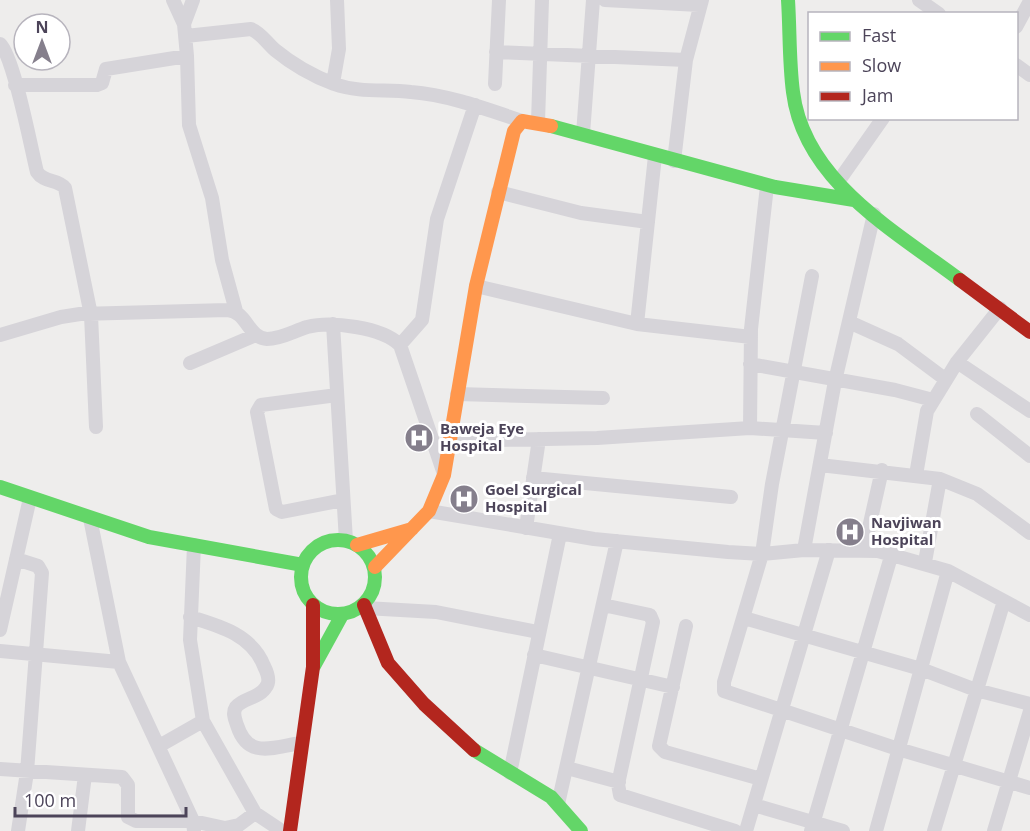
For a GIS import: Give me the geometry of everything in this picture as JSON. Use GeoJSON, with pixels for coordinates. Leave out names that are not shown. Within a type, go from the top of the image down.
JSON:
{"type":"FeatureCollection","features":[{"type":"Feature","properties":{"kind":"street"},"geometry":{"type":"LineString","coordinates":[[173,0],[185,30],[189,125],[212,198],[222,260],[236,311],[256,335],[267,339],[307,327],[333,324],[388,335],[400,345],[444,474]]}},
{"type":"Feature","properties":{"kind":"street"},"geometry":{"type":"LineString","coordinates":[[185,30],[193,0]]}},
{"type":"Feature","properties":{"kind":"street"},"geometry":{"type":"LineString","coordinates":[[333,83],[339,49],[337,0]]}},
{"type":"Feature","properties":{"kind":"street"},"geometry":{"type":"LineString","coordinates":[[495,84],[500,0]]}},
{"type":"Feature","properties":{"kind":"street"},"geometry":{"type":"LineString","coordinates":[[538,122],[542,0]]}},
{"type":"Feature","properties":{"kind":"street"},"geometry":{"type":"LineString","coordinates":[[583,134],[593,0]]}},
{"type":"Feature","properties":{"kind":"street"},"geometry":{"type":"LineString","coordinates":[[605,0],[701,3],[686,60],[674,161]]}},
{"type":"Feature","properties":{"kind":"street"},"geometry":{"type":"LineString","coordinates":[[788,0],[789,64],[799,118],[822,163],[854,200],[1000,308],[1028,325]]}},
{"type":"Feature","properties":{"kind":"street"},"geometry":{"type":"LineString","coordinates":[[919,0],[936,12]]}},
{"type":"Feature","properties":{"kind":"street"},"geometry":{"type":"LineString","coordinates":[[1018,25],[1030,1]]}},
{"type":"Feature","properties":{"kind":"street"},"geometry":{"type":"LineString","coordinates":[[185,30],[251,29],[258,32],[283,56],[313,75],[333,83],[366,92],[410,92],[475,105],[522,121],[538,122],[767,186],[825,198],[854,200]]}},
{"type":"Feature","properties":{"kind":"street"},"geometry":{"type":"LineString","coordinates":[[0,44],[5,51],[15,85],[37,172],[42,178],[61,183],[65,188],[91,315],[96,427]]}},
{"type":"Feature","properties":{"kind":"street"},"geometry":{"type":"LineString","coordinates":[[496,52],[541,52],[686,60]]}},
{"type":"Feature","properties":{"kind":"street"},"geometry":{"type":"LineString","coordinates":[[15,85],[97,86],[102,83],[106,69],[187,56]]}},
{"type":"Feature","properties":{"kind":"street"},"geometry":{"type":"LineString","coordinates":[[1018,66],[1030,75]]}},
{"type":"Feature","properties":{"kind":"street"},"geometry":{"type":"LineString","coordinates":[[400,345],[422,320],[436,219],[475,105]]}},
{"type":"Feature","properties":{"kind":"street"},"geometry":{"type":"LineString","coordinates":[[838,182],[882,120]]}},
{"type":"Feature","properties":{"kind":"street"},"geometry":{"type":"LineString","coordinates":[[375,567],[429,511],[444,474],[476,286],[514,131],[522,121]]}},
{"type":"Feature","properties":{"kind":"street"},"geometry":{"type":"LineString","coordinates":[[637,324],[655,156]]}},
{"type":"Feature","properties":{"kind":"street"},"geometry":{"type":"LineString","coordinates":[[750,428],[751,337],[767,186]]}},
{"type":"Feature","properties":{"kind":"street"},"geometry":{"type":"LineString","coordinates":[[498,192],[581,213],[648,222]]}},
{"type":"Feature","properties":{"kind":"street"},"geometry":{"type":"LineString","coordinates":[[804,550],[835,381],[874,214]]}},
{"type":"Feature","properties":{"kind":"street"},"geometry":{"type":"LineString","coordinates":[[812,276],[772,484],[762,554],[724,682],[724,691],[781,712],[1030,788]]}},
{"type":"Feature","properties":{"kind":"street"},"geometry":{"type":"LineString","coordinates":[[476,286],[637,324],[751,337]]}},
{"type":"Feature","properties":{"kind":"street"},"geometry":{"type":"LineString","coordinates":[[916,475],[924,422],[933,400],[957,362],[1000,308]]}},
{"type":"Feature","properties":{"kind":"street"},"geometry":{"type":"LineString","coordinates":[[0,336],[61,317],[236,311]]}},
{"type":"Feature","properties":{"kind":"street"},"geometry":{"type":"LineString","coordinates":[[849,322],[898,345],[945,379]]}},
{"type":"Feature","properties":{"kind":"street"},"geometry":{"type":"LineString","coordinates":[[333,324],[343,500],[351,543],[369,555],[375,567],[374,590],[364,607]]}},
{"type":"Feature","properties":{"kind":"street"},"geometry":{"type":"LineString","coordinates":[[190,363],[256,335]]}},
{"type":"Feature","properties":{"kind":"street"},"geometry":{"type":"LineString","coordinates":[[957,362],[1030,411]]}},
{"type":"Feature","properties":{"kind":"street"},"geometry":{"type":"LineString","coordinates":[[750,364],[895,390],[933,400]]}},
{"type":"Feature","properties":{"kind":"street"},"geometry":{"type":"LineString","coordinates":[[457,394],[603,398]]}},
{"type":"Feature","properties":{"kind":"street"},"geometry":{"type":"LineString","coordinates":[[337,395],[261,405],[257,412],[276,509],[282,512],[343,500]]}},
{"type":"Feature","properties":{"kind":"street"},"geometry":{"type":"LineString","coordinates":[[977,414],[1030,456]]}},
{"type":"Feature","properties":{"kind":"street"},"geometry":{"type":"LineString","coordinates":[[450,441],[597,438],[750,428],[826,433]]}},
{"type":"Feature","properties":{"kind":"street"},"geometry":{"type":"LineString","coordinates":[[526,528],[539,439]]}},
{"type":"Feature","properties":{"kind":"street"},"geometry":{"type":"LineString","coordinates":[[820,465],[882,470],[940,479],[978,494],[1030,533]]}},
{"type":"Feature","properties":{"kind":"street"},"geometry":{"type":"LineString","coordinates":[[864,550],[882,470]]}},
{"type":"Feature","properties":{"kind":"street"},"geometry":{"type":"LineString","coordinates":[[533,478],[731,497]]}},
{"type":"Feature","properties":{"kind":"street"},"geometry":{"type":"LineString","coordinates":[[925,562],[940,479]]}},
{"type":"Feature","properties":{"kind":"street"},"geometry":{"type":"LineString","coordinates":[[0,487],[149,537],[303,565]]}},
{"type":"Feature","properties":{"kind":"street"},"geometry":{"type":"LineString","coordinates":[[0,630],[30,498]]}},
{"type":"Feature","properties":{"kind":"street"},"geometry":{"type":"LineString","coordinates":[[429,511],[560,534],[616,541],[762,554],[804,550],[864,550],[892,553],[948,571],[1030,615]]}},
{"type":"Feature","properties":{"kind":"street"},"geometry":{"type":"LineString","coordinates":[[90,518],[119,662],[194,826]]}},
{"type":"Feature","properties":{"kind":"street"},"geometry":{"type":"LineString","coordinates":[[290,831],[313,667],[313,605],[301,585],[303,565],[318,546],[332,540],[351,543],[414,529]]}},
{"type":"Feature","properties":{"kind":"street"},"geometry":{"type":"LineString","coordinates":[[510,774],[560,534]]}},
{"type":"Feature","properties":{"kind":"street"},"geometry":{"type":"LineString","coordinates":[[558,804],[616,541]]}},
{"type":"Feature","properties":{"kind":"street"},"geometry":{"type":"LineString","coordinates":[[194,545],[190,617],[191,652],[203,721],[255,813],[282,831]]}},
{"type":"Feature","properties":{"kind":"street"},"geometry":{"type":"LineString","coordinates":[[746,831],[829,550]]}},
{"type":"Feature","properties":{"kind":"street"},"geometry":{"type":"LineString","coordinates":[[812,827],[892,553]]}},
{"type":"Feature","properties":{"kind":"street"},"geometry":{"type":"LineString","coordinates":[[16,560],[38,566],[42,570],[27,772],[18,831]]}},
{"type":"Feature","properties":{"kind":"street"},"geometry":{"type":"LineString","coordinates":[[876,831],[948,571]]}},
{"type":"Feature","properties":{"kind":"street"},"geometry":{"type":"LineString","coordinates":[[934,831],[1004,601]]}},
{"type":"Feature","properties":{"kind":"street"},"geometry":{"type":"LineString","coordinates":[[313,605],[330,614],[342,615],[364,607],[436,612],[538,632]]}},
{"type":"Feature","properties":{"kind":"street"},"geometry":{"type":"LineString","coordinates":[[603,605],[652,617],[642,680],[618,791],[624,799],[735,831]]}},
{"type":"Feature","properties":{"kind":"street"},"geometry":{"type":"LineString","coordinates":[[364,607],[380,646],[397,674],[469,747],[510,774],[541,790],[558,804],[581,831]]}},
{"type":"Feature","properties":{"kind":"street"},"geometry":{"type":"LineString","coordinates":[[313,667],[342,615]]}},
{"type":"Feature","properties":{"kind":"street"},"geometry":{"type":"LineString","coordinates":[[190,617],[232,632],[245,640],[262,660],[268,675],[268,685],[264,690],[237,705],[234,714],[240,735],[247,744],[257,749],[301,743]]}},
{"type":"Feature","properties":{"kind":"street"},"geometry":{"type":"LineString","coordinates":[[744,618],[921,669],[976,690],[1030,704]]}},
{"type":"Feature","properties":{"kind":"street"},"geometry":{"type":"LineString","coordinates":[[686,626],[659,743],[661,749],[761,779]]}},
{"type":"Feature","properties":{"kind":"street"},"geometry":{"type":"LineString","coordinates":[[0,651],[119,662]]}},
{"type":"Feature","properties":{"kind":"street"},"geometry":{"type":"LineString","coordinates":[[534,655],[673,687]]}},
{"type":"Feature","properties":{"kind":"street"},"geometry":{"type":"LineString","coordinates":[[994,831],[1030,711]]}},
{"type":"Feature","properties":{"kind":"street"},"geometry":{"type":"LineString","coordinates":[[159,746],[203,721]]}},
{"type":"Feature","properties":{"kind":"street"},"geometry":{"type":"LineString","coordinates":[[567,768],[619,782]]}},
{"type":"Feature","properties":{"kind":"street"},"geometry":{"type":"LineString","coordinates":[[0,769],[124,779],[128,785],[127,813],[131,819],[194,826],[232,827],[255,813]]}},
{"type":"Feature","properties":{"kind":"street"},"geometry":{"type":"LineString","coordinates":[[78,831],[85,775]]}},
{"type":"Feature","properties":{"kind":"street"},"geometry":{"type":"LineString","coordinates":[[754,805],[812,827],[843,831]]}},
{"type":"Feature","properties":{"kind":"traffic: fast"},"geometry":{"type":"LineString","coordinates":[[788,0],[793,92],[801,124],[815,152],[834,178],[856,201],[960,280]]}},
{"type":"Feature","properties":{"kind":"traffic: fast"},"geometry":{"type":"LineString","coordinates":[[551,126],[775,187],[854,200]]}},
{"type":"Feature","properties":{"kind":"traffic: fast"},"geometry":{"type":"LineString","coordinates":[[0,487],[149,537],[303,565]]}},
{"type":"Feature","properties":{"kind":"traffic: fast"},"geometry":{"type":"LineString","coordinates":[[331,540],[345,540],[359,546],[369,556],[375,570],[375,577],[375,584],[369,598],[359,608],[345,614],[331,614],[317,608],[307,598],[301,584],[301,570],[307,556],[317,546],[331,540]]}},
{"type":"Feature","properties":{"kind":"traffic: fast"},"geometry":{"type":"LineString","coordinates":[[314,666],[342,615]]}},
{"type":"Feature","properties":{"kind":"traffic: fast"},"geometry":{"type":"LineString","coordinates":[[474,750],[551,797],[581,831]]}},
{"type":"Feature","properties":{"kind":"traffic: slow"},"geometry":{"type":"LineString","coordinates":[[375,567],[429,511],[444,475],[476,286],[514,131],[522,121],[551,126]]}},
{"type":"Feature","properties":{"kind":"traffic: slow"},"geometry":{"type":"LineString","coordinates":[[357,545],[412,529]]}},
{"type":"Feature","properties":{"kind":"traffic: jam"},"geometry":{"type":"LineString","coordinates":[[960,280],[1030,332]]}},
{"type":"Feature","properties":{"kind":"traffic: jam"},"geometry":{"type":"LineString","coordinates":[[290,831],[313,667],[313,605]]}},
{"type":"Feature","properties":{"kind":"traffic: jam"},"geometry":{"type":"LineString","coordinates":[[364,605],[388,663],[424,704],[474,750]]}},
{"type":"Feature","properties":{"kind":"place","name":"Baweja Eye Hospital"},"geometry":{"type":"Point","coordinates":[419,438]}},
{"type":"Feature","properties":{"kind":"place","name":"Goel Surgical Hospital"},"geometry":{"type":"Point","coordinates":[464,499]}},
{"type":"Feature","properties":{"kind":"place","name":"Navjiwan Hospital"},"geometry":{"type":"Point","coordinates":[850,532]}}]}
